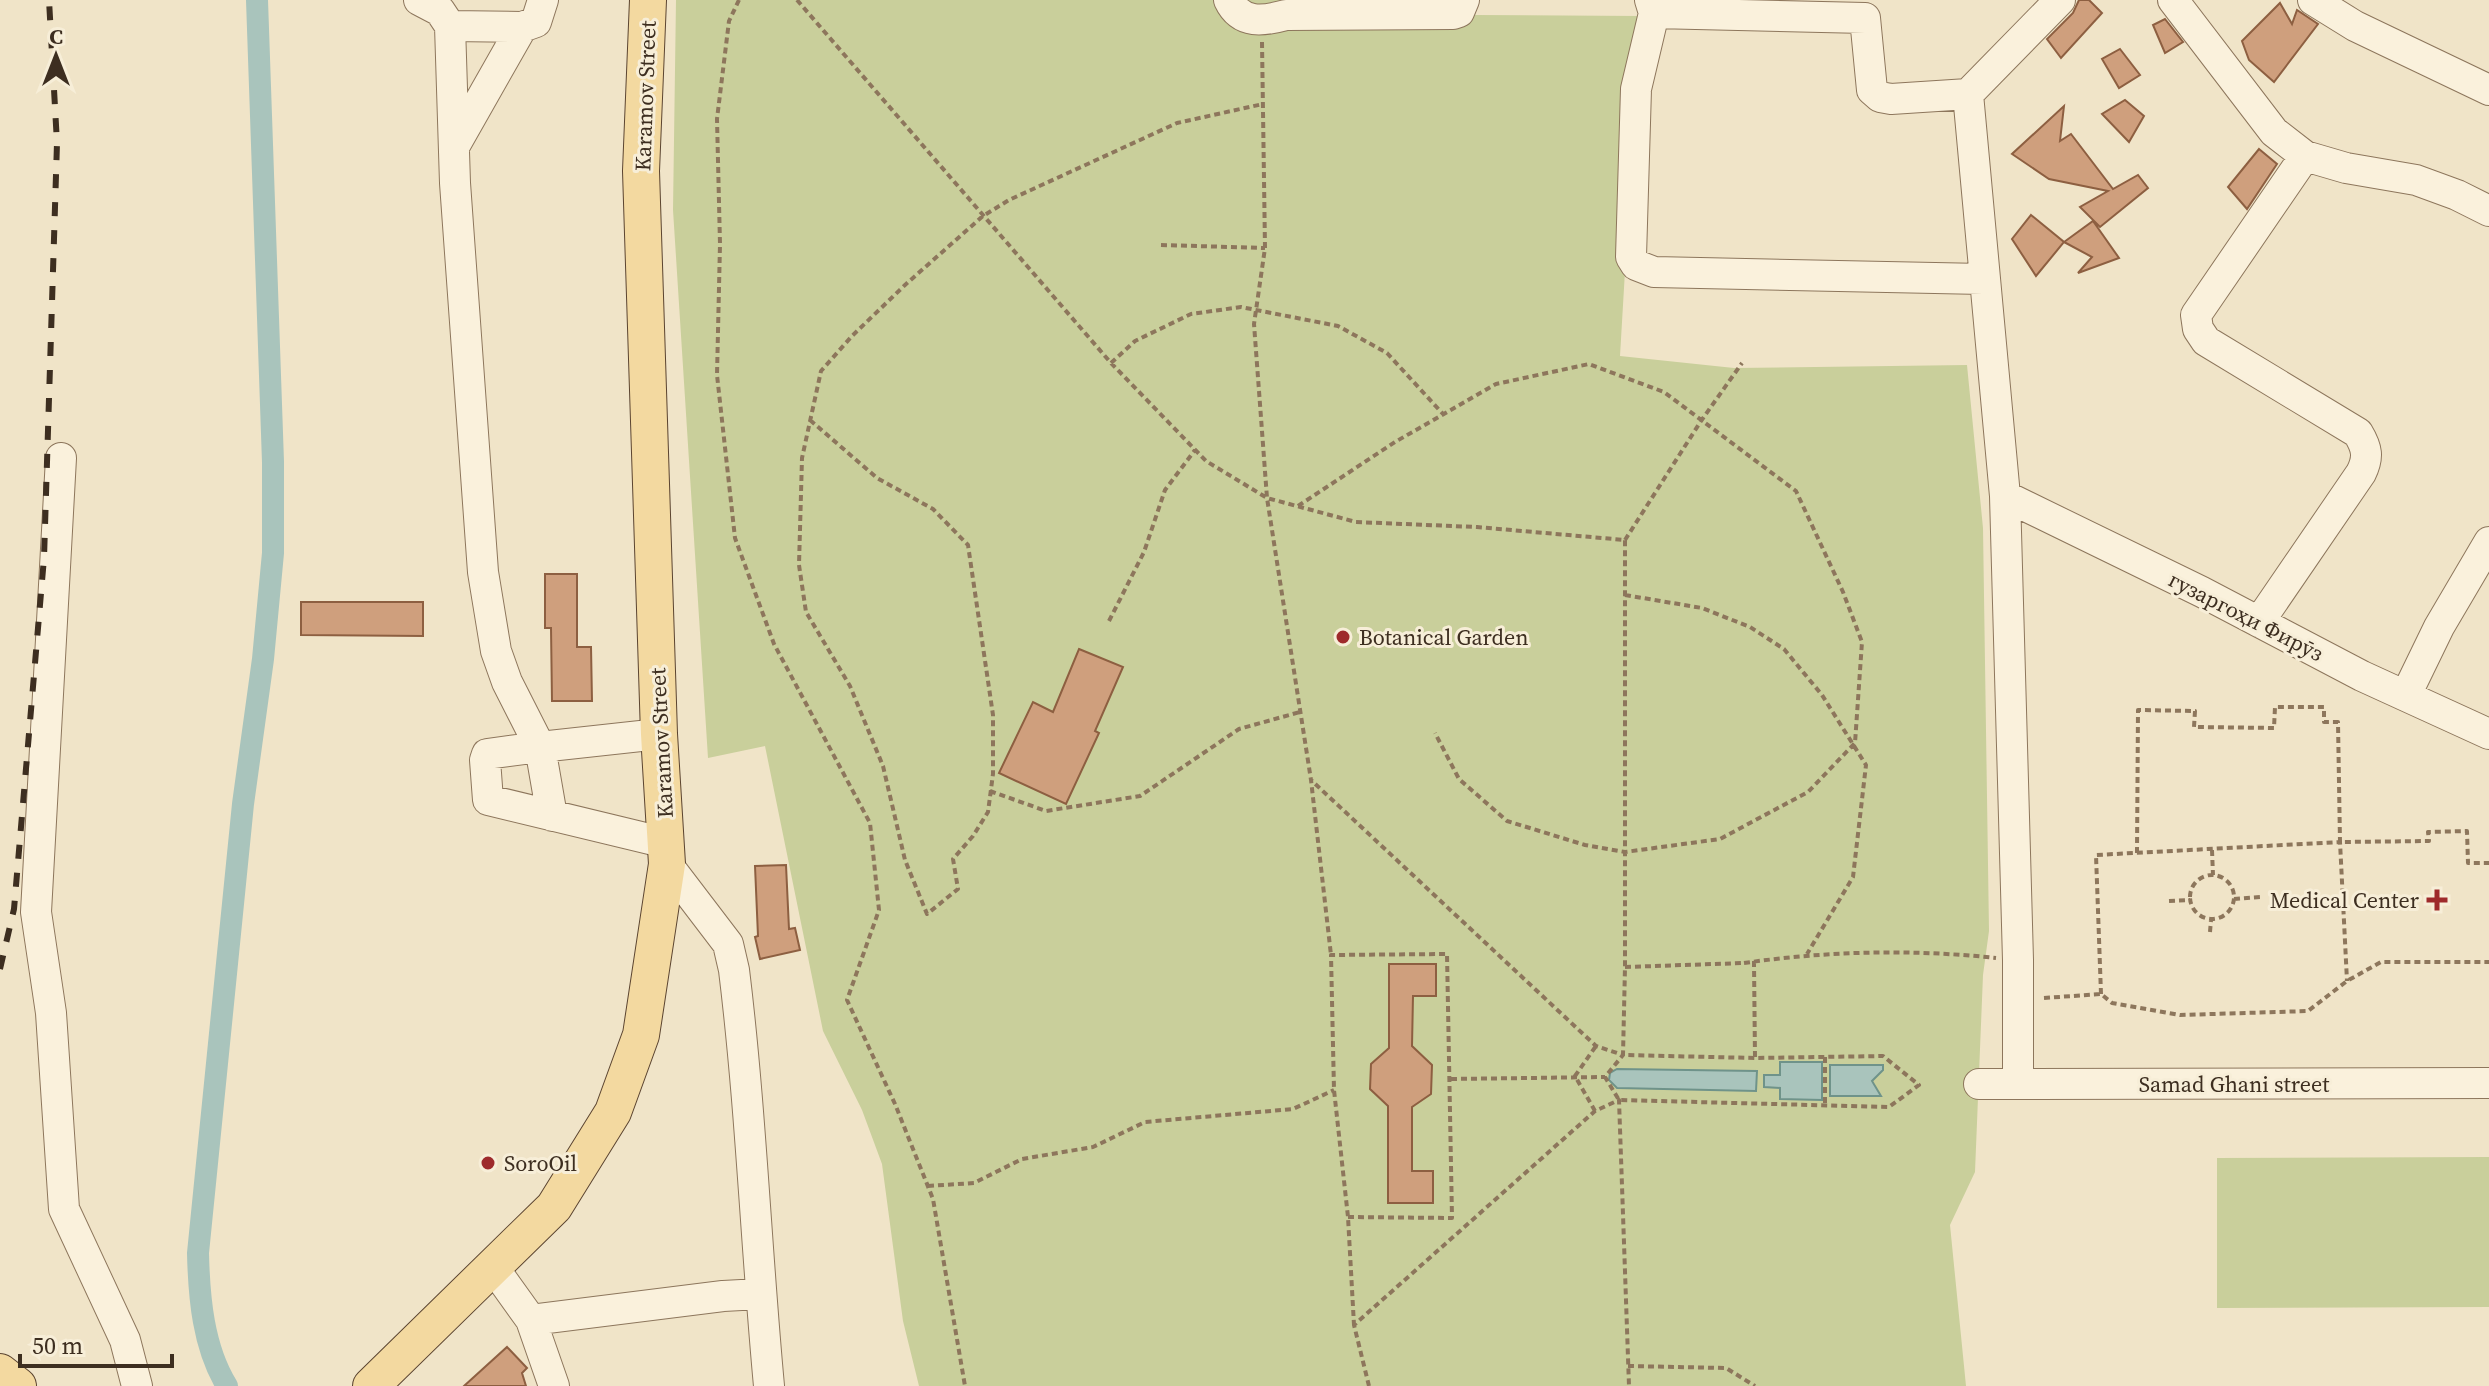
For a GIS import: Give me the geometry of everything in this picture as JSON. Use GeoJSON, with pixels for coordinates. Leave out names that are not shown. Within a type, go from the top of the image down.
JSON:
{"type":"FeatureCollection","features":[{"type":"Feature","properties":{"kind":"main road","name":"Karamov Street"},"geometry":{"type":"LineString","coordinates":[[371,1386],[554,1207],[613,1112],[641,1035],[666,854],[659,734],[641,171],[648,0]]}},
{"type":"Feature","properties":{"kind":"main road"},"geometry":{"type":"LineString","coordinates":[[0,1372],[18,1386]]}},
{"type":"Feature","properties":{"kind":"street"},"geometry":{"type":"LineString","coordinates":[[419,0],[440,11],[450,26],[454,146],[483,572],[496,651],[507,682],[540,747],[552,816]]}},
{"type":"Feature","properties":{"kind":"street"},"geometry":{"type":"LineString","coordinates":[[450,26],[522,27],[536,22],[543,0]]}},
{"type":"Feature","properties":{"kind":"street"},"geometry":{"type":"LineString","coordinates":[[1229,0],[1240,15],[1282,12],[1453,14],[1459,12],[1464,0]]}},
{"type":"Feature","properties":{"kind":"street"},"geometry":{"type":"LineString","coordinates":[[1983,279],[1654,272],[1636,265],[1631,257],[1636,89],[1652,6],[1866,9],[1872,90],[1880,97],[1891,99],[1968,94],[2060,0]]}},
{"type":"Feature","properties":{"kind":"street"},"geometry":{"type":"LineString","coordinates":[[2173,0],[2274,132],[2305,156],[2346,168],[2416,180],[2489,211]]}},
{"type":"Feature","properties":{"kind":"street"},"geometry":{"type":"LineString","coordinates":[[2313,0],[2355,26],[2489,90]]}},
{"type":"Feature","properties":{"kind":"street"},"geometry":{"type":"LineString","coordinates":[[454,146],[522,27]]}},
{"type":"Feature","properties":{"kind":"street"},"geometry":{"type":"LineString","coordinates":[[1968,94],[2005,496],[2018,960],[2018,1084]]}},
{"type":"Feature","properties":{"kind":"street"},"geometry":{"type":"LineString","coordinates":[[2259,622],[2361,473],[2367,461],[2366,447],[2358,433],[2206,341],[2198,329],[2196,315],[2305,156]]}},
{"type":"Feature","properties":{"kind":"street"},"geometry":{"type":"LineString","coordinates":[[61,458],[36,912],[51,1013],[64,1209],[125,1340],[137,1386]]}},
{"type":"Feature","properties":{"kind":"street","name":"гузаргоҳи Фирӯз"},"geometry":{"type":"LineString","coordinates":[[2005,496],[2362,676],[2489,734]]}},
{"type":"Feature","properties":{"kind":"street"},"geometry":{"type":"LineString","coordinates":[[2406,695],[2439,627],[2489,542]]}},
{"type":"Feature","properties":{"kind":"street"},"geometry":{"type":"LineString","coordinates":[[659,734],[487,754],[487,796],[488,800],[552,816],[666,854],[728,944],[734,970],[755,1175],[760,1294],[769,1386]]}},
{"type":"Feature","properties":{"kind":"street","name":"Samad Ghani street"},"geometry":{"type":"LineString","coordinates":[[1979,1084],[2489,1083]]}},
{"type":"Feature","properties":{"kind":"street"},"geometry":{"type":"LineString","coordinates":[[493,1267],[531,1320],[554,1386]]}},
{"type":"Feature","properties":{"kind":"street"},"geometry":{"type":"LineString","coordinates":[[531,1320],[760,1294]]}},
{"type":"Feature","properties":{"kind":"path"},"geometry":{"type":"LineString","coordinates":[[739,0],[729,21],[717,119],[720,244],[717,375],[735,538],[774,644],[870,823],[879,910],[847,1000],[895,1104],[933,1199],[965,1386]]}},
{"type":"Feature","properties":{"kind":"path"},"geometry":{"type":"LineString","coordinates":[[797,0],[1111,363],[1206,461],[1267,498],[1356,522],[1477,527],[1625,540]]}},
{"type":"Feature","properties":{"kind":"path"},"geometry":{"type":"LineString","coordinates":[[1282,12],[1263,104],[1265,248],[1254,324],[1267,498],[1311,780],[1331,955],[1334,1090],[1348,1217],[1354,1325],[1369,1386]]}},
{"type":"Feature","properties":{"kind":"path"},"geometry":{"type":"LineString","coordinates":[[810,420],[877,478],[933,509],[968,545],[993,715],[988,812],[953,859],[958,889],[927,914],[905,860],[883,766],[850,686],[806,612],[799,565],[802,458],[810,420],[821,371],[873,316],[983,216],[1009,200],[1177,123],[1263,104]]}},
{"type":"Feature","properties":{"kind":"path"},"geometry":{"type":"LineString","coordinates":[[1161,245],[1265,248]]}},
{"type":"Feature","properties":{"kind":"path"},"geometry":{"type":"LineString","coordinates":[[1111,363],[1135,341],[1191,314],[1241,307],[1338,326],[1387,353],[1443,414]]}},
{"type":"Feature","properties":{"kind":"path"},"geometry":{"type":"LineString","coordinates":[[1605,1077],[1623,1055],[1625,540],[1742,363]]}},
{"type":"Feature","properties":{"kind":"path"},"geometry":{"type":"LineString","coordinates":[[1298,506],[1395,442],[1496,384],[1589,364],[1664,392],[1796,491],[1843,592],[1862,642],[1855,743],[1808,792],[1720,839],[1625,852],[1585,845],[1507,821],[1459,779],[1435,733]]}},
{"type":"Feature","properties":{"kind":"path"},"geometry":{"type":"LineString","coordinates":[[1109,621],[1144,552],[1165,490],[1195,450]]}},
{"type":"Feature","properties":{"kind":"path"},"geometry":{"type":"LineString","coordinates":[[1625,595],[1702,608],[1761,634],[1784,649],[1822,695],[1855,743],[1866,765],[1853,877],[1807,954]]}},
{"type":"Feature","properties":{"kind":"path"},"geometry":{"type":"LineString","coordinates":[[2137,853],[2138,710],[2195,711],[2194,727],[2274,728],[2275,707],[2324,707],[2324,722],[2338,722],[2347,981]]}},
{"type":"Feature","properties":{"kind":"path"},"geometry":{"type":"LineString","coordinates":[[990,791],[1046,811],[1140,796],[1239,729],[1300,712]]}},
{"type":"Feature","properties":{"kind":"path"},"geometry":{"type":"LineString","coordinates":[[1311,780],[1596,1046],[1623,1055],[1755,1058],[1883,1056],[1919,1085],[1889,1107],[1619,1100],[1595,1111],[1354,1325]]}},
{"type":"Feature","properties":{"kind":"path"},"geometry":{"type":"LineString","coordinates":[[2101,994],[2096,855],[2340,842],[2429,841],[2428,832],[2467,831],[2468,863],[2489,863]]}},
{"type":"Feature","properties":{"kind":"path"},"geometry":{"type":"LineString","coordinates":[[2212,849],[2213,875]]}},
{"type":"Feature","properties":{"kind":"path"},"geometry":{"type":"LineString","coordinates":[[2213,875],[2224,879],[2232,887],[2234,899],[2231,910],[2211,920],[2193,910],[2190,900],[2196,882],[2204,876],[2213,875]]}},
{"type":"Feature","properties":{"kind":"path"},"geometry":{"type":"LineString","coordinates":[[2234,899],[2260,897]]}},
{"type":"Feature","properties":{"kind":"path"},"geometry":{"type":"LineString","coordinates":[[2169,901],[2190,900]]}},
{"type":"Feature","properties":{"kind":"path"},"geometry":{"type":"LineString","coordinates":[[2210,932],[2211,920]]}},
{"type":"Feature","properties":{"kind":"path"},"geometry":{"type":"LineString","coordinates":[[1744,963],[1807,954],[1937,952],[2018,960]]}},
{"type":"Feature","properties":{"kind":"path"},"geometry":{"type":"LineString","coordinates":[[1331,955],[1447,954],[1452,1218],[1348,1217]]}},
{"type":"Feature","properties":{"kind":"path"},"geometry":{"type":"LineString","coordinates":[[2017,1001],[2101,994],[2112,1003],[2180,1015],[2308,1011],[2347,981],[2381,962],[2489,962]]}},
{"type":"Feature","properties":{"kind":"path"},"geometry":{"type":"LineString","coordinates":[[1625,967],[1754,963],[1755,1058]]}},
{"type":"Feature","properties":{"kind":"path"},"geometry":{"type":"LineString","coordinates":[[1575,1076],[1596,1046]]}},
{"type":"Feature","properties":{"kind":"path"},"geometry":{"type":"LineString","coordinates":[[1825,1057],[1825,1105]]}},
{"type":"Feature","properties":{"kind":"path"},"geometry":{"type":"LineString","coordinates":[[1575,1076],[1595,1111]]}},
{"type":"Feature","properties":{"kind":"path"},"geometry":{"type":"LineString","coordinates":[[1451,1079],[1605,1077]]}},
{"type":"Feature","properties":{"kind":"path"},"geometry":{"type":"LineString","coordinates":[[1605,1077],[1619,1100],[1629,1386]]}},
{"type":"Feature","properties":{"kind":"path"},"geometry":{"type":"LineString","coordinates":[[928,1186],[974,1183],[1022,1159],[1093,1147],[1145,1122],[1293,1109],[1334,1090]]}},
{"type":"Feature","properties":{"kind":"path"},"geometry":{"type":"LineString","coordinates":[[1628,1366],[1726,1368],[1755,1386]]}},
{"type":"Feature","properties":{"kind":"green space","name":"Botanical Garden"},"geometry":{"type":"Polygon","coordinates":[[[676,0],[1479,0],[1475,15],[1640,16],[1620,356],[1734,368],[1967,365],[1983,528],[1989,931],[1983,975],[1975,1172],[1950,1225],[1966,1386],[919,1386],[903,1321],[882,1164],[862,1110],[823,1031],[765,746],[708,758],[673,210],[676,0]]]}},
{"type":"Feature","properties":{"kind":"green space"},"geometry":{"type":"Polygon","coordinates":[[[2489,1157],[2489,1307],[2217,1308],[2217,1158],[2489,1157]]]}},
{"type":"Feature","properties":{"kind":"water"},"geometry":{"type":"Polygon","coordinates":[[[1780,1062],[1822,1062],[1822,1100],[1780,1099],[1780,1088],[1764,1087],[1764,1075],[1780,1075],[1780,1062]]]}},
{"type":"Feature","properties":{"kind":"water"},"geometry":{"type":"Polygon","coordinates":[[[1830,1065],[1883,1065],[1883,1070],[1872,1081],[1881,1096],[1830,1096],[1830,1065]]]}},
{"type":"Feature","properties":{"kind":"water"},"geometry":{"type":"Polygon","coordinates":[[[1617,1069],[1757,1071],[1756,1091],[1617,1088],[1609,1080],[1610,1073],[1617,1069]]]}},
{"type":"Feature","properties":{"kind":"building"},"geometry":{"type":"Polygon","coordinates":[[[2079,0],[2089,0],[2102,13],[2061,58],[2047,39],[2073,13],[2079,0]]]}},
{"type":"Feature","properties":{"kind":"building"},"geometry":{"type":"Polygon","coordinates":[[[2280,3],[2292,24],[2297,10],[2318,24],[2274,82],[2249,60],[2242,41],[2280,3]]]}},
{"type":"Feature","properties":{"kind":"building"},"geometry":{"type":"Polygon","coordinates":[[[2165,19],[2183,42],[2165,53],[2153,25],[2165,19]]]}},
{"type":"Feature","properties":{"kind":"building"},"geometry":{"type":"Polygon","coordinates":[[[2120,49],[2140,75],[2119,88],[2102,59],[2120,49]]]}},
{"type":"Feature","properties":{"kind":"building"},"geometry":{"type":"Polygon","coordinates":[[[2125,100],[2144,116],[2129,142],[2102,114],[2125,100]]]}},
{"type":"Feature","properties":{"kind":"building"},"geometry":{"type":"Polygon","coordinates":[[[2064,106],[2060,141],[2071,134],[2113,189],[2138,175],[2148,188],[2100,227],[2080,207],[2108,191],[2049,179],[2012,154],[2064,106]]]}},
{"type":"Feature","properties":{"kind":"building"},"geometry":{"type":"Polygon","coordinates":[[[2259,149],[2277,164],[2247,209],[2228,187],[2259,149]]]}},
{"type":"Feature","properties":{"kind":"building"},"geometry":{"type":"Polygon","coordinates":[[[2031,215],[2064,242],[2036,276],[2012,239],[2031,215]]]}},
{"type":"Feature","properties":{"kind":"building"},"geometry":{"type":"Polygon","coordinates":[[[2093,221],[2119,258],[2078,273],[2092,257],[2064,242],[2093,221]]]}},
{"type":"Feature","properties":{"kind":"building"},"geometry":{"type":"Polygon","coordinates":[[[545,574],[577,574],[577,647],[591,647],[592,701],[552,701],[551,628],[545,628],[545,574]]]}},
{"type":"Feature","properties":{"kind":"building"},"geometry":{"type":"Polygon","coordinates":[[[301,602],[423,602],[423,636],[301,635],[301,602]]]}},
{"type":"Feature","properties":{"kind":"building"},"geometry":{"type":"Polygon","coordinates":[[[1079,649],[1123,667],[1095,731],[1099,733],[1066,804],[999,773],[1033,702],[1053,712],[1079,649]]]}},
{"type":"Feature","properties":{"kind":"building"},"geometry":{"type":"Polygon","coordinates":[[[786,865],[789,929],[795,928],[800,950],[760,959],[755,937],[758,936],[755,866],[786,865]]]}},
{"type":"Feature","properties":{"kind":"building"},"geometry":{"type":"Polygon","coordinates":[[[1389,964],[1436,964],[1436,996],[1413,996],[1412,1046],[1432,1065],[1431,1094],[1412,1107],[1412,1171],[1433,1171],[1433,1203],[1388,1203],[1388,1106],[1370,1089],[1371,1064],[1389,1048],[1389,964]]]}},
{"type":"Feature","properties":{"kind":"building"},"geometry":{"type":"Polygon","coordinates":[[[507,1347],[527,1368],[522,1373],[526,1386],[464,1386],[507,1347]]]}},
{"type":"Feature","properties":{"kind":"waterway"},"geometry":{"type":"LineString","coordinates":[[227,1386],[212,1355],[208,1338],[201,1304],[198,1253],[243,804],[263,659],[273,553],[273,462],[257,0]]}},
{"type":"Feature","properties":{"kind":"railway"},"geometry":{"type":"LineString","coordinates":[[0,969],[14,909],[44,558],[57,143],[49,0]]}},
{"type":"Feature","properties":{"kind":"place","name":"Botanical Garden"},"geometry":{"type":"Point","coordinates":[1343,637]}},
{"type":"Feature","properties":{"kind":"place","name":"Medical Center"},"geometry":{"type":"Point","coordinates":[2437,900]}},
{"type":"Feature","properties":{"kind":"place","name":"SoroOil"},"geometry":{"type":"Point","coordinates":[488,1163]}}]}
